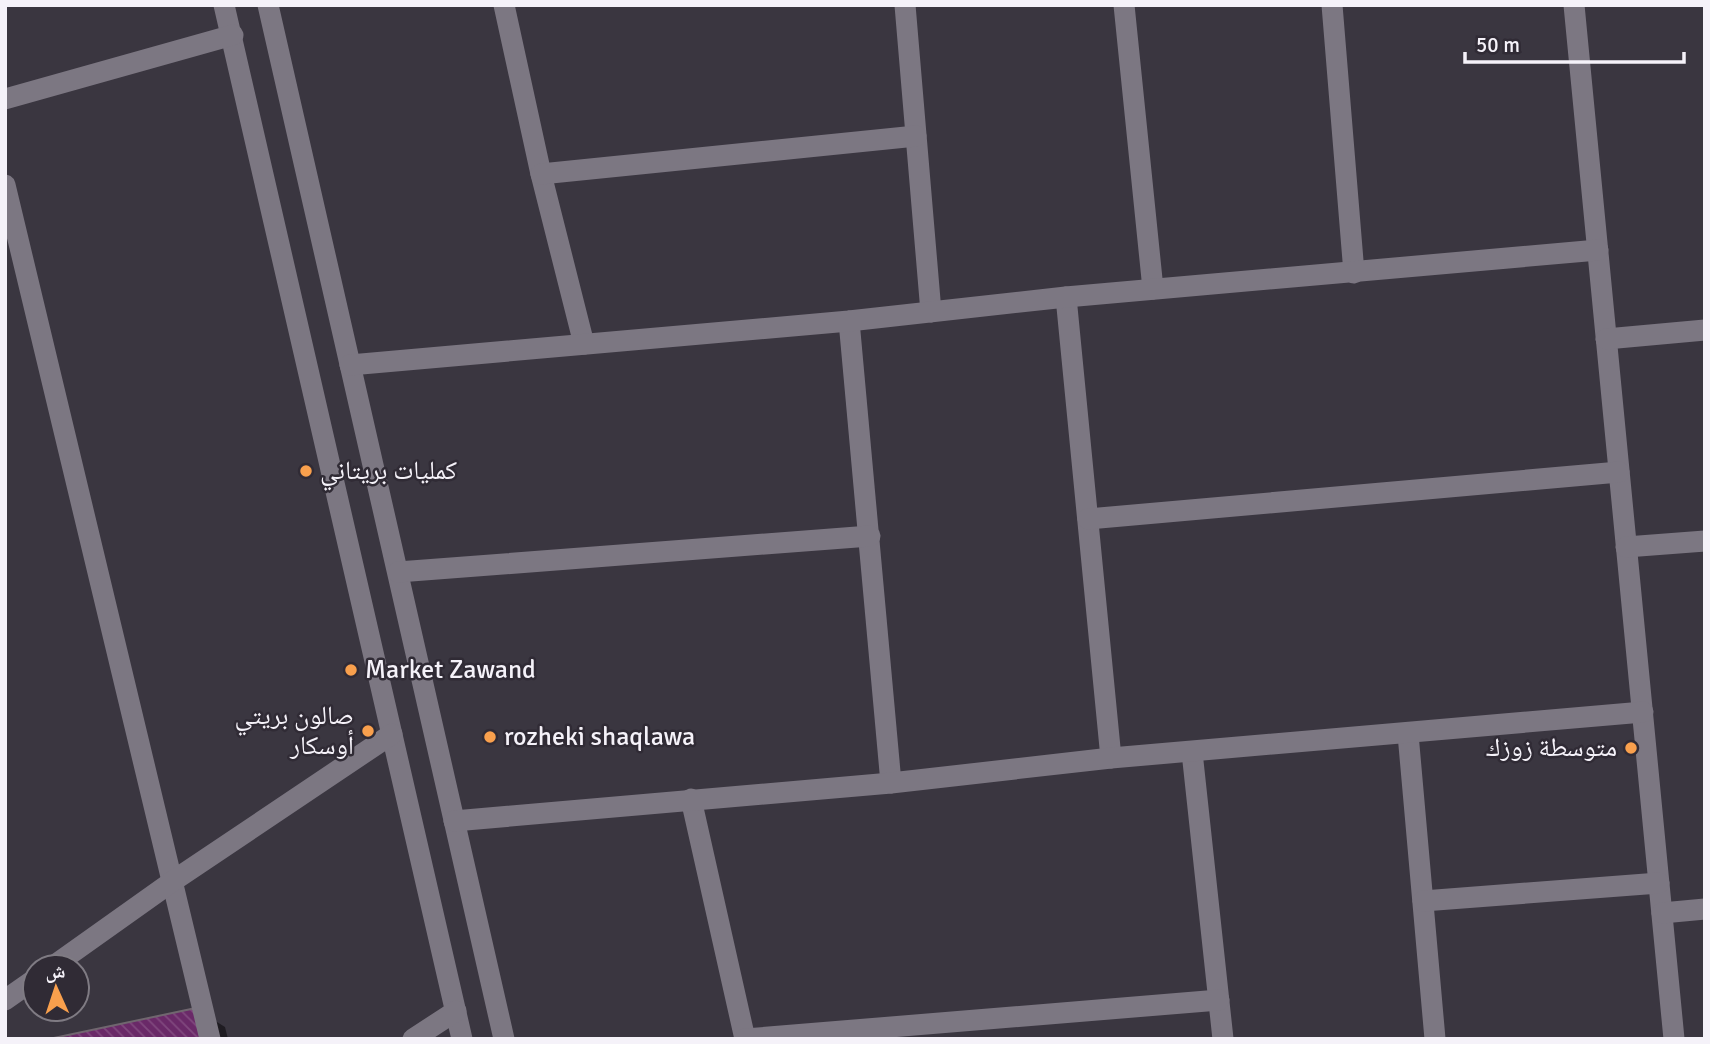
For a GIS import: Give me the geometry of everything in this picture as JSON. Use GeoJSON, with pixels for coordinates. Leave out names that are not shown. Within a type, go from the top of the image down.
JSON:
{"type":"FeatureCollection","features":[{"type":"Feature","properties":{"kind":"street"},"geometry":{"type":"LineString","coordinates":[[224,5],[462,1039]]}},
{"type":"Feature","properties":{"kind":"street"},"geometry":{"type":"LineString","coordinates":[[268,5],[504,1039]]}},
{"type":"Feature","properties":{"kind":"street"},"geometry":{"type":"LineString","coordinates":[[503,5],[541,174],[584,344]]}},
{"type":"Feature","properties":{"kind":"street"},"geometry":{"type":"LineString","coordinates":[[905,5],[931,312]]}},
{"type":"Feature","properties":{"kind":"street"},"geometry":{"type":"LineString","coordinates":[[1124,5],[1153,289]]}},
{"type":"Feature","properties":{"kind":"street"},"geometry":{"type":"LineString","coordinates":[[1332,5],[1354,272]]}},
{"type":"Feature","properties":{"kind":"street"},"geometry":{"type":"LineString","coordinates":[[1574,5],[1674,1039]]}},
{"type":"Feature","properties":{"kind":"street"},"geometry":{"type":"LineString","coordinates":[[5,99],[233,35]]}},
{"type":"Feature","properties":{"kind":"street"},"geometry":{"type":"LineString","coordinates":[[541,174],[916,136]]}},
{"type":"Feature","properties":{"kind":"street"},"geometry":{"type":"LineString","coordinates":[[5,185],[210,1039]]}},
{"type":"Feature","properties":{"kind":"street"},"geometry":{"type":"LineString","coordinates":[[351,365],[1598,250]]}},
{"type":"Feature","properties":{"kind":"street"},"geometry":{"type":"LineString","coordinates":[[1066,297],[1111,758]]}},
{"type":"Feature","properties":{"kind":"street"},"geometry":{"type":"LineString","coordinates":[[849,321],[891,783]]}},
{"type":"Feature","properties":{"kind":"street"},"geometry":{"type":"LineString","coordinates":[[1606,340],[1705,330]]}},
{"type":"Feature","properties":{"kind":"street"},"geometry":{"type":"LineString","coordinates":[[1088,519],[1619,472]]}},
{"type":"Feature","properties":{"kind":"street"},"geometry":{"type":"LineString","coordinates":[[397,572],[870,536]]}},
{"type":"Feature","properties":{"kind":"street"},"geometry":{"type":"LineString","coordinates":[[1626,547],[1705,541]]}},
{"type":"Feature","properties":{"kind":"street"},"geometry":{"type":"LineString","coordinates":[[454,821],[891,783],[1111,758],[1643,712]]}},
{"type":"Feature","properties":{"kind":"street"},"geometry":{"type":"LineString","coordinates":[[72,953],[392,733]]}},
{"type":"Feature","properties":{"kind":"street"},"geometry":{"type":"LineString","coordinates":[[1408,734],[1435,1039]]}},
{"type":"Feature","properties":{"kind":"street"},"geometry":{"type":"LineString","coordinates":[[1192,752],[1223,1039]]}},
{"type":"Feature","properties":{"kind":"street"},"geometry":{"type":"LineString","coordinates":[[691,799],[745,1039],[1219,1000]]}},
{"type":"Feature","properties":{"kind":"street"},"geometry":{"type":"LineString","coordinates":[[1423,901],[1659,883]]}},
{"type":"Feature","properties":{"kind":"street"},"geometry":{"type":"LineString","coordinates":[[1662,913],[1705,909]]}},
{"type":"Feature","properties":{"kind":"street"},"geometry":{"type":"LineString","coordinates":[[5,1000],[21,989]]}},
{"type":"Feature","properties":{"kind":"street"},"geometry":{"type":"LineString","coordinates":[[413,1039],[456,1012]]}},
{"type":"Feature","properties":{"kind":"building"},"geometry":{"type":"Polygon","coordinates":[[[196,1008],[203,1039],[49,1039],[196,1008]]]}},
{"type":"Feature","properties":{"kind":"place","name":"كمليات بريتاني"},"geometry":{"type":"Point","coordinates":[306,471]}},
{"type":"Feature","properties":{"kind":"place","name":"Market Zawand"},"geometry":{"type":"Point","coordinates":[351,670]}},
{"type":"Feature","properties":{"kind":"place","name":"صالون بريتي أوسكار"},"geometry":{"type":"Point","coordinates":[368,731]}},
{"type":"Feature","properties":{"kind":"place","name":"rozheki shaqlawa"},"geometry":{"type":"Point","coordinates":[490,737]}},
{"type":"Feature","properties":{"kind":"place","name":"متوسطة زوزك"},"geometry":{"type":"Point","coordinates":[1631,748]}}]}
